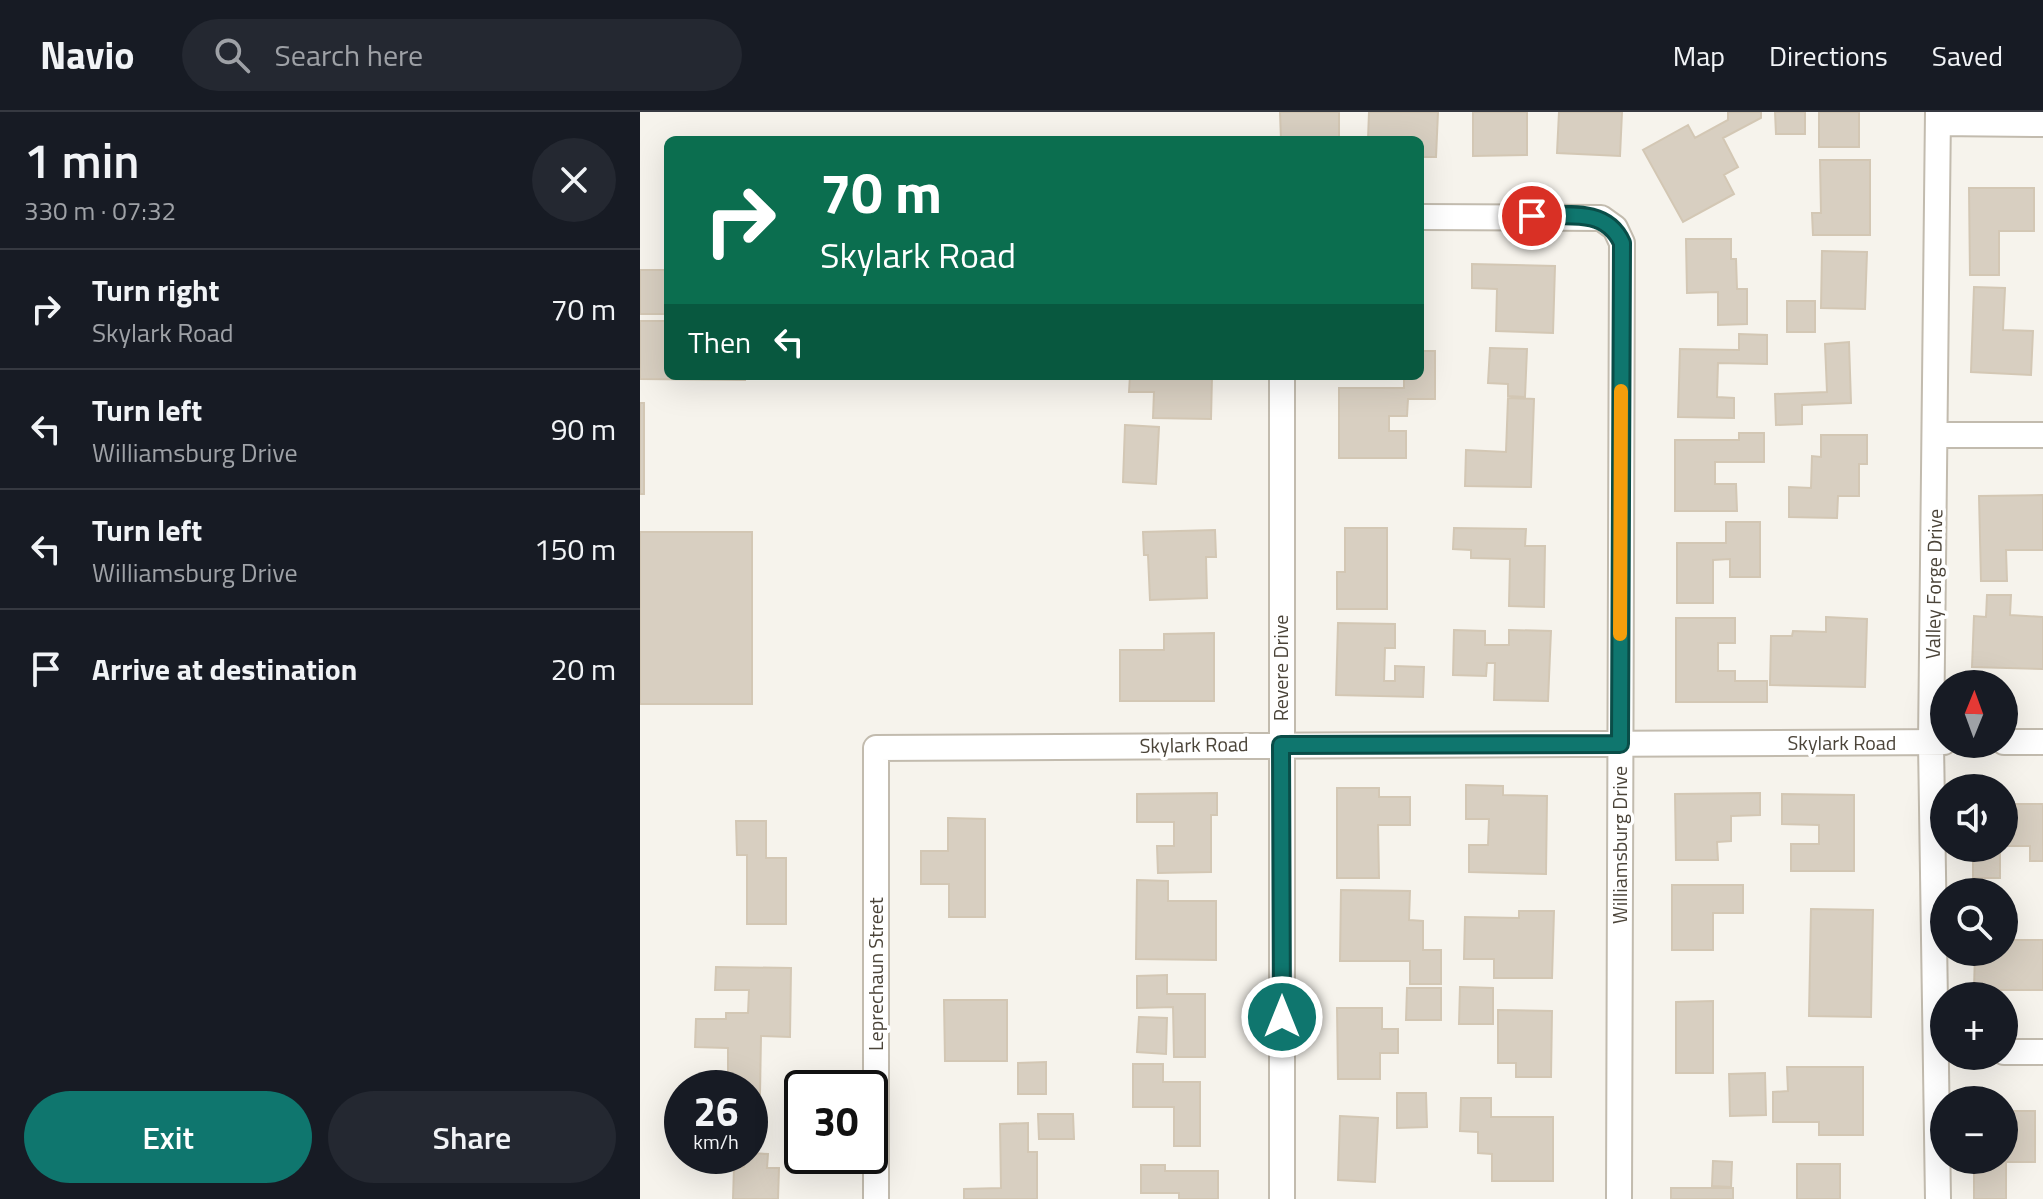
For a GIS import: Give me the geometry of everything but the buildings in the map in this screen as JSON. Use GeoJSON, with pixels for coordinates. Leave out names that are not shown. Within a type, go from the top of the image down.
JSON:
{"type":"FeatureCollection","features":[{"type":"Feature","properties":{"kind":"street"},"geometry":{"type":"LineString","coordinates":[[1938,118],[2043,124]]}},
{"type":"Feature","properties":{"kind":"street","name":"Valley Forge Drive"},"geometry":{"type":"LineString","coordinates":[[1938,118],[1938,670]]}},
{"type":"Feature","properties":{"kind":"street","name":"Williamsburg Drive"},"geometry":{"type":"LineString","coordinates":[[1424,217],[1601,218],[1615,228],[1622,243],[1619,1199]]}},
{"type":"Feature","properties":{"kind":"street","name":"Revere Drive"},"geometry":{"type":"LineString","coordinates":[[1282,380],[1282,1199]]}},
{"type":"Feature","properties":{"kind":"street"},"geometry":{"type":"LineString","coordinates":[[1936,435],[2043,435]]}},
{"type":"Feature","properties":{"kind":"street","name":"Skylark Road"},"geometry":{"type":"LineString","coordinates":[[876,748],[1930,742]]}},
{"type":"Feature","properties":{"kind":"street"},"geometry":{"type":"LineString","coordinates":[[2018,742],[2043,742]]}},
{"type":"Feature","properties":{"kind":"street","name":"Leprechaun Street"},"geometry":{"type":"LineString","coordinates":[[876,748],[876,1199]]}},
{"type":"Feature","properties":{"kind":"street","name":"Valley Forge Drive"},"geometry":{"type":"LineString","coordinates":[[1938,758],[1940,982]]}},
{"type":"Feature","properties":{"kind":"street"},"geometry":{"type":"LineString","coordinates":[[2018,1052],[2043,1052]]}},
{"type":"Feature","properties":{"kind":"street","name":"Valley Forge Drive"},"geometry":{"type":"LineString","coordinates":[[1938,1199],[1941,1070]]}},
{"type":"Feature","properties":{"kind":"slow traffic"},"geometry":{"type":"LineString","coordinates":[[1620,634],[1621,391]]}},
{"type":"Feature","properties":{"kind":"route"},"geometry":{"type":"LineString","coordinates":[[1282,1017],[1281,745],[1620,744],[1622,243],[1615,228],[1601,218],[1532,216]]}}]}
